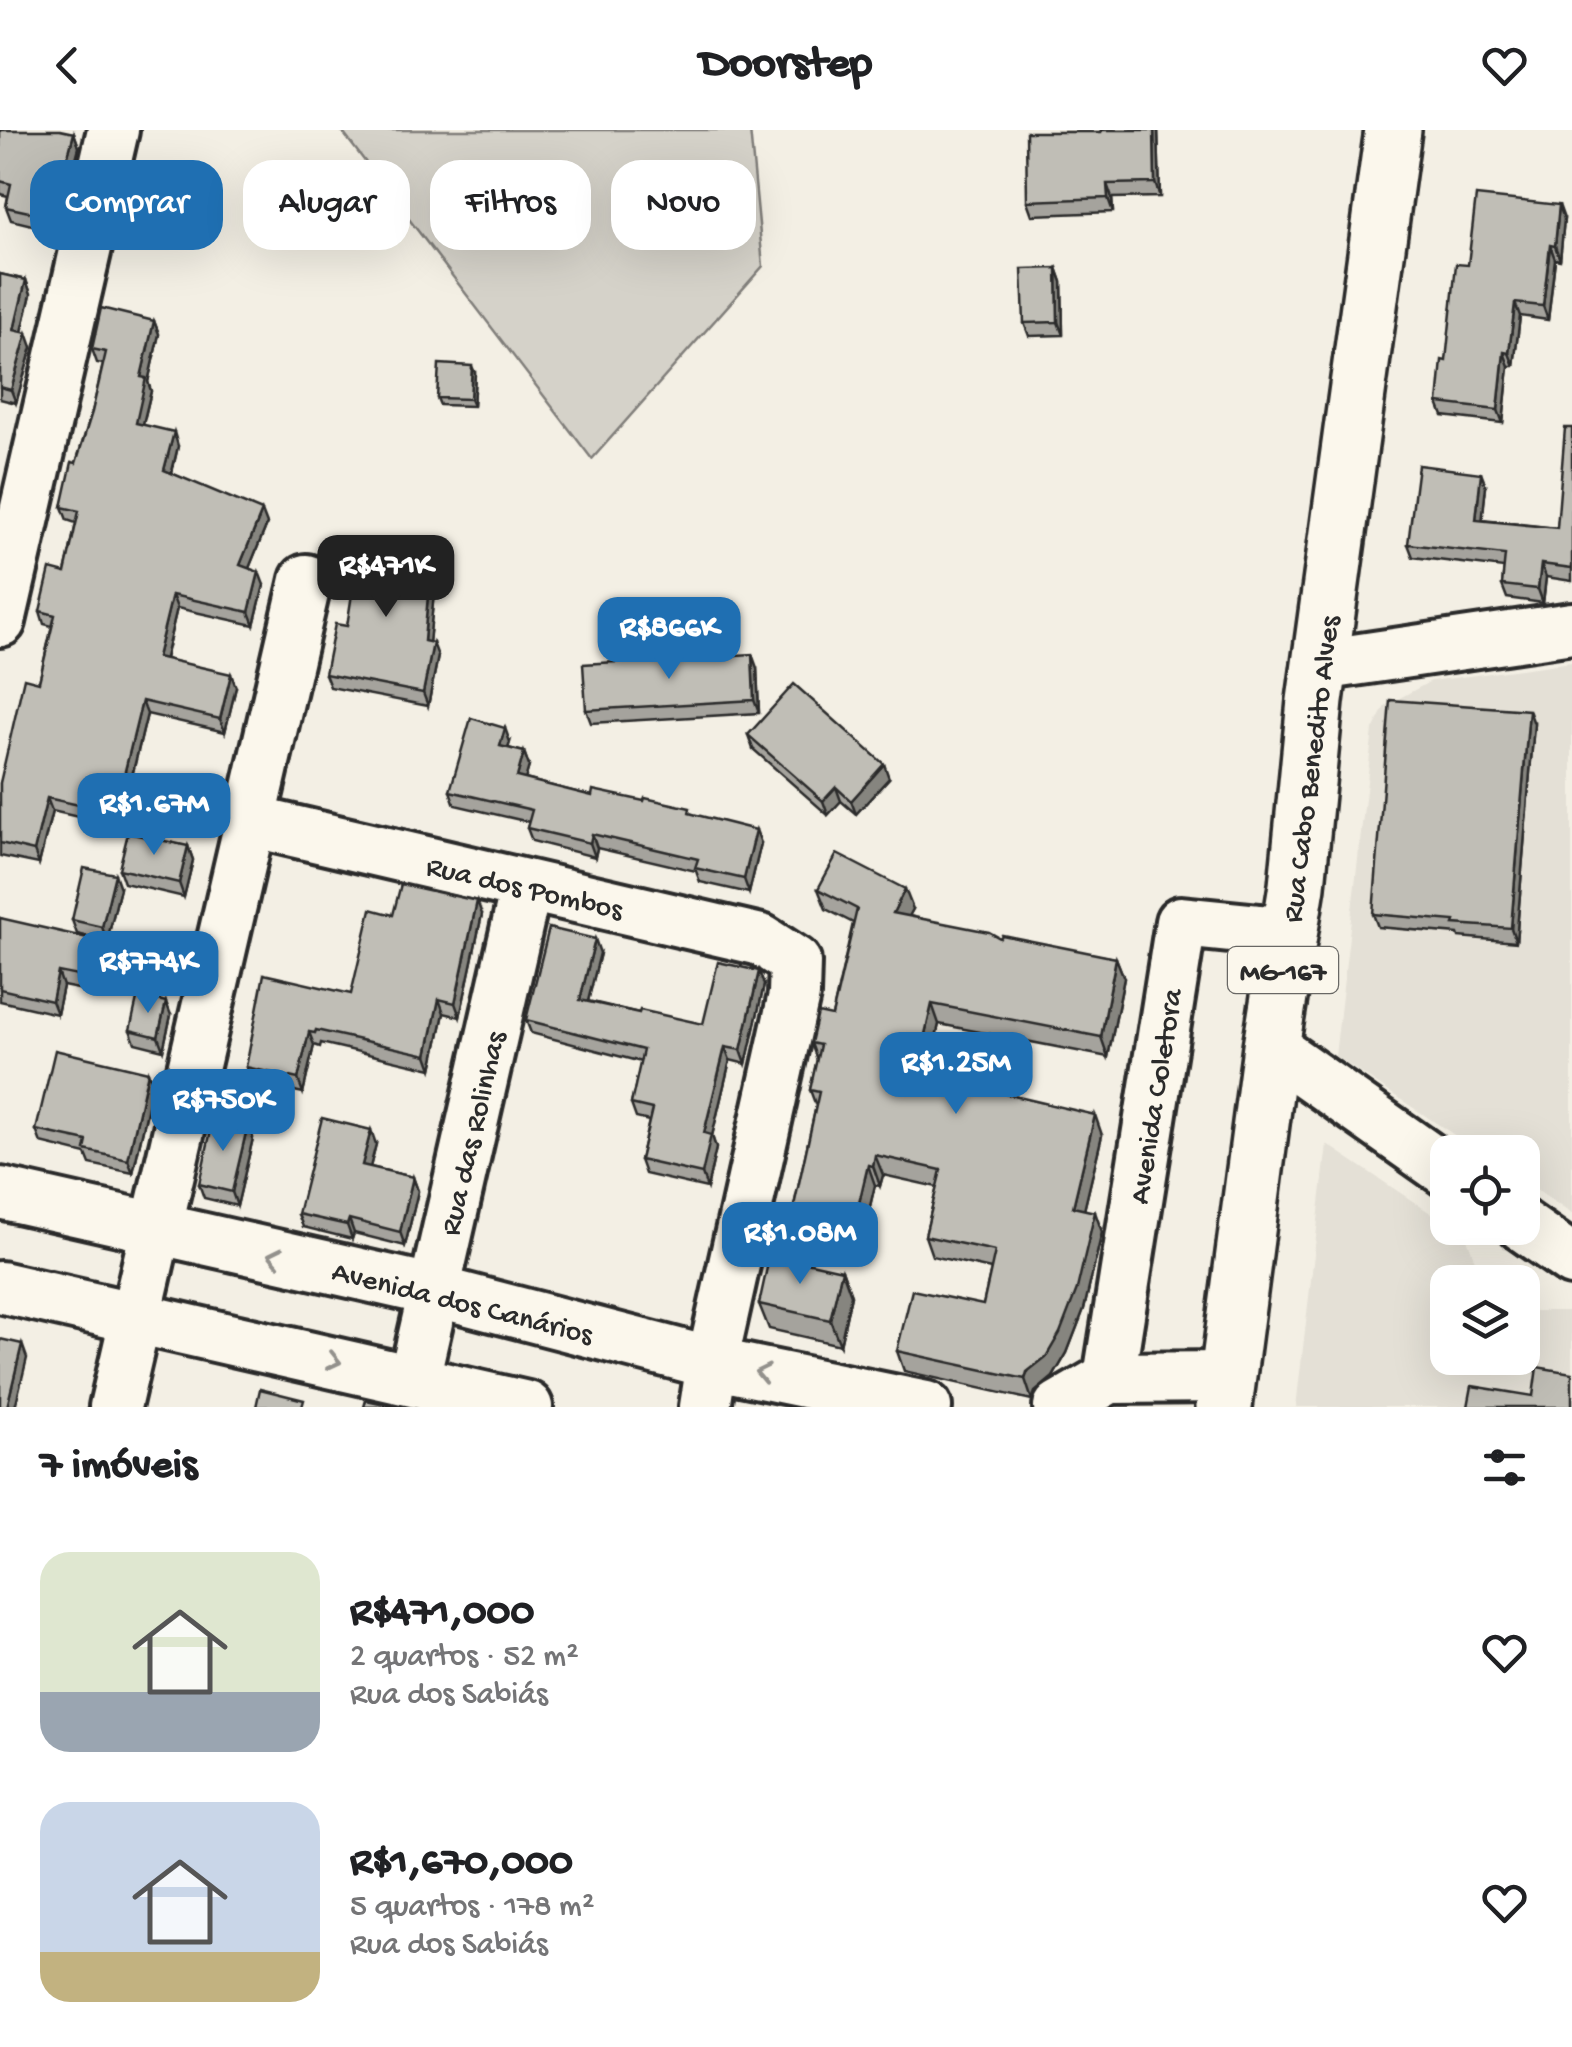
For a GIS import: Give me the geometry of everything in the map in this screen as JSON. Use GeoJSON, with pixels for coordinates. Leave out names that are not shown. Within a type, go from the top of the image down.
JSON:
{"type":"FeatureCollection","features":[{"type":"Feature","properties":{"kind":"main road","name":"Rua Cabo Benedito Alves"},"geometry":{"type":"LineString","coordinates":[[1226,1392],[1393,130]]}},
{"type":"Feature","properties":{"kind":"street"},"geometry":{"type":"LineString","coordinates":[[0,622],[113,130]]}},
{"type":"Feature","properties":{"kind":"street"},"geometry":{"type":"LineString","coordinates":[[115,1407],[306,580]]}},
{"type":"Feature","properties":{"kind":"street"},"geometry":{"type":"LineString","coordinates":[[1320,665],[1572,628]]}},
{"type":"Feature","properties":{"kind":"street","name":"Rua dos Pombos"},"geometry":{"type":"LineString","coordinates":[[250,821],[761,940],[795,962],[794,995],[709,1385]]}},
{"type":"Feature","properties":{"kind":"street","name":"Rua das Rolinhas"},"geometry":{"type":"LineString","coordinates":[[414,1379],[526,888]]}},
{"type":"Feature","properties":{"kind":"street","name":"Avenida Coletora"},"geometry":{"type":"LineString","coordinates":[[1109,1378],[1181,922],[1289,933]]}},
{"type":"Feature","properties":{"kind":"street"},"geometry":{"type":"LineString","coordinates":[[1271,1046],[1430,1159]]}},
{"type":"Feature","properties":{"kind":"street","name":"Avenida dos Canários"},"geometry":{"type":"LineString","coordinates":[[0,1192],[435,1291],[709,1385],[926,1407]]}},
{"type":"Feature","properties":{"kind":"street"},"geometry":{"type":"LineString","coordinates":[[1540,1238],[1572,1260]]}},
{"type":"Feature","properties":{"kind":"street"},"geometry":{"type":"LineString","coordinates":[[0,1287],[527,1407]]}},
{"type":"Feature","properties":{"kind":"street"},"geometry":{"type":"LineString","coordinates":[[1059,1407],[1109,1378],[1226,1392]]}},
{"type":"Feature","properties":{"kind":"shaded area"},"geometry":{"type":"Polygon","coordinates":[[[341,130],[750,130],[753,160],[611,160],[611,250],[756,250],[756,193],[763,266],[592,459],[433,250],[591,250],[591,160],[430,160],[430,247],[410,220],[410,160],[364,160],[341,130]]]}},
{"type":"Feature","properties":{"kind":"shaded area"},"geometry":{"type":"Polygon","coordinates":[[[1572,662],[1572,1214],[1540,1192],[1540,1135],[1454,1135],[1335,1056],[1373,730],[1385,706],[1431,681],[1572,662]]]}},
{"type":"Feature","properties":{"kind":"shaded area"},"geometry":{"type":"Polygon","coordinates":[[[1327,1144],[1430,1213],[1430,1245],[1469,1245],[1477,1265],[1430,1265],[1430,1375],[1540,1375],[1540,1311],[1572,1311],[1572,1407],[1296,1407],[1327,1144]]]}},
{"type":"Feature","properties":{"kind":"building"},"geometry":{"type":"Polygon","coordinates":[[[0,130],[74,133],[67,160],[30,160],[30,212],[6,207],[11,184],[0,181],[0,130]]]}},
{"type":"Feature","properties":{"kind":"building"},"geometry":{"type":"Polygon","coordinates":[[[1154,130],[1155,183],[1107,184],[1108,198],[1027,201],[1026,132],[1154,130]]]}},
{"type":"Feature","properties":{"kind":"building"},"geometry":{"type":"Polygon","coordinates":[[[1476,196],[1559,205],[1543,306],[1515,303],[1509,353],[1504,352],[1498,410],[1438,403],[1456,264],[1468,265],[1476,196]]]}},
{"type":"Feature","properties":{"kind":"building"},"geometry":{"type":"Polygon","coordinates":[[[1057,268],[1058,322],[1024,323],[1022,269],[1057,268]]]}},
{"type":"Feature","properties":{"kind":"building"},"geometry":{"type":"Polygon","coordinates":[[[0,274],[26,280],[14,330],[27,333],[11,390],[0,387],[0,274]]]}},
{"type":"Feature","properties":{"kind":"building"},"geometry":{"type":"Polygon","coordinates":[[[101,308],[154,321],[141,377],[146,378],[136,423],[174,432],[164,470],[262,511],[240,565],[259,572],[249,612],[172,595],[157,657],[231,674],[220,719],[142,701],[122,783],[164,792],[157,822],[47,798],[34,851],[0,843],[0,783],[24,678],[39,682],[55,615],[40,611],[50,569],[65,573],[79,511],[62,507],[106,352],[92,349],[101,308]]]}},
{"type":"Feature","properties":{"kind":"building"},"geometry":{"type":"Polygon","coordinates":[[[439,364],[472,366],[470,399],[437,398],[439,364]]]}},
{"type":"Feature","properties":{"kind":"building"},"geometry":{"type":"Polygon","coordinates":[[[1565,428],[1572,428],[1572,568],[1541,564],[1538,589],[1502,585],[1505,555],[1408,544],[1418,465],[1481,473],[1476,520],[1557,528],[1565,428]]]}},
{"type":"Feature","properties":{"kind":"building"},"geometry":{"type":"Polygon","coordinates":[[[360,543],[432,549],[424,641],[433,643],[423,693],[325,674],[335,624],[347,626],[360,543]]]}},
{"type":"Feature","properties":{"kind":"building"},"geometry":{"type":"Polygon","coordinates":[[[752,654],[754,700],[586,710],[583,664],[752,654]]]}},
{"type":"Feature","properties":{"kind":"building"},"geometry":{"type":"Polygon","coordinates":[[[794,684],[884,764],[851,801],[836,787],[823,801],[748,735],[794,684]]]}},
{"type":"Feature","properties":{"kind":"building"},"geometry":{"type":"Polygon","coordinates":[[[1390,700],[1529,710],[1511,928],[1373,914],[1390,700]]]}},
{"type":"Feature","properties":{"kind":"building"},"geometry":{"type":"Polygon","coordinates":[[[471,718],[505,728],[500,746],[524,752],[517,777],[592,796],[593,790],[644,801],[645,798],[756,830],[744,879],[695,868],[698,859],[592,834],[590,843],[527,828],[532,810],[450,791],[471,718]]]}},
{"type":"Feature","properties":{"kind":"building"},"geometry":{"type":"Polygon","coordinates":[[[128,833],[188,846],[179,883],[119,869],[128,833]]]}},
{"type":"Feature","properties":{"kind":"building"},"geometry":{"type":"Polygon","coordinates":[[[837,854],[905,889],[893,913],[989,932],[1000,938],[1002,935],[1116,958],[1101,1037],[932,1004],[916,1073],[1095,1115],[1073,1207],[1095,1212],[1077,1289],[1060,1333],[1046,1357],[1027,1372],[1025,1379],[897,1351],[912,1290],[983,1305],[995,1251],[925,1236],[941,1170],[875,1155],[873,1166],[868,1165],[855,1220],[794,1206],[819,1092],[810,1090],[820,1045],[811,1043],[818,1013],[832,1016],[857,909],[818,889],[837,854]]]}},
{"type":"Feature","properties":{"kind":"building"},"geometry":{"type":"Polygon","coordinates":[[[84,868],[115,874],[102,927],[72,920],[84,868]]]}},
{"type":"Feature","properties":{"kind":"building"},"geometry":{"type":"Polygon","coordinates":[[[401,884],[477,901],[455,1003],[439,999],[427,1055],[316,1030],[309,1032],[298,1079],[246,1067],[264,974],[351,994],[371,909],[393,915],[401,884]]]}},
{"type":"Feature","properties":{"kind":"building"},"geometry":{"type":"Polygon","coordinates":[[[0,918],[92,939],[83,977],[58,972],[52,1001],[0,989],[0,918]]]}},
{"type":"Feature","properties":{"kind":"building"},"geometry":{"type":"Polygon","coordinates":[[[549,928],[595,939],[580,1000],[639,1013],[640,1010],[703,1024],[718,962],[759,971],[741,1050],[725,1047],[704,1133],[711,1135],[702,1174],[640,1160],[652,1109],[631,1104],[643,1050],[526,1020],[549,928]]]}},
{"type":"Feature","properties":{"kind":"building"},"geometry":{"type":"Polygon","coordinates":[[[138,995],[166,1002],[158,1037],[130,1030],[138,995]]]}},
{"type":"Feature","properties":{"kind":"building"},"geometry":{"type":"Polygon","coordinates":[[[55,1050],[148,1072],[128,1160],[85,1150],[87,1141],[36,1130],[55,1050]]]}},
{"type":"Feature","properties":{"kind":"building"},"geometry":{"type":"Polygon","coordinates":[[[214,1117],[248,1124],[232,1192],[199,1184],[214,1117]]]}},
{"type":"Feature","properties":{"kind":"building"},"geometry":{"type":"Polygon","coordinates":[[[322,1118],[371,1130],[362,1165],[413,1177],[400,1232],[349,1219],[347,1225],[298,1214],[322,1118]]]}},
{"type":"Feature","properties":{"kind":"building"},"geometry":{"type":"Polygon","coordinates":[[[770,1254],[842,1270],[830,1320],[759,1304],[770,1254]]]}},
{"type":"Feature","properties":{"kind":"building"},"geometry":{"type":"Polygon","coordinates":[[[0,1339],[22,1344],[7,1407],[0,1407],[0,1339]]]}},
{"type":"Feature","properties":{"kind":"building"},"geometry":{"type":"Polygon","coordinates":[[[1540,1368],[1572,1373],[1572,1407],[1468,1407],[1472,1386],[1533,1396],[1540,1368]]]}},
{"type":"Feature","properties":{"kind":"building"},"geometry":{"type":"Polygon","coordinates":[[[260,1389],[304,1400],[302,1407],[256,1407],[260,1389]]]}},
{"type":"Feature","properties":{"kind":"building"},"geometry":{"type":"Polygon","coordinates":[[[366,1400],[399,1407],[364,1407],[366,1400]]]}}]}
